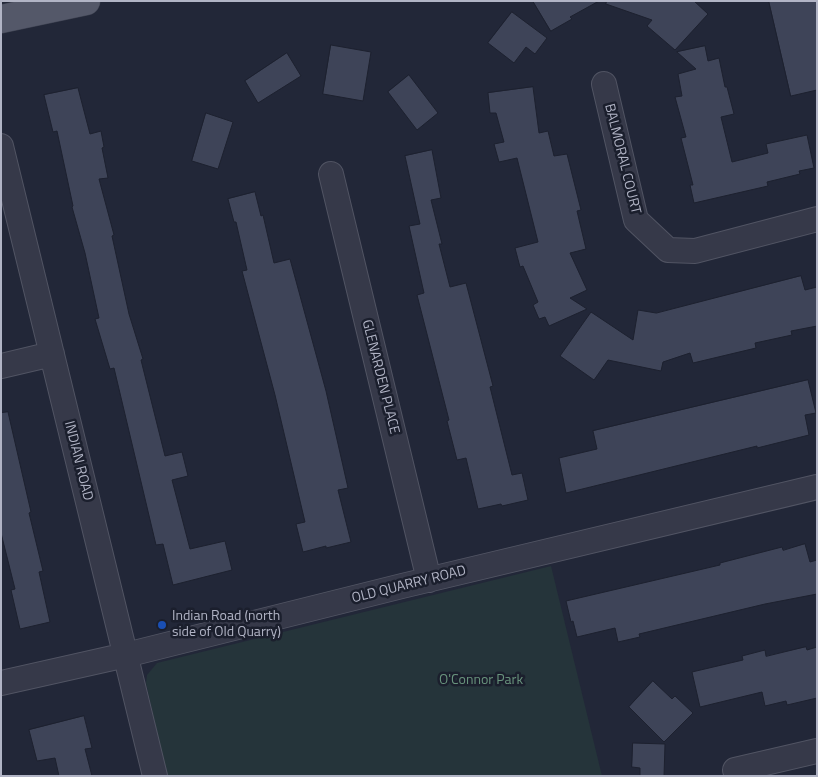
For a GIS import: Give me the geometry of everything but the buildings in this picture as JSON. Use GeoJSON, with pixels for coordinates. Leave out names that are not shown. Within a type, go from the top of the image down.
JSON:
{"type":"FeatureCollection","features":[{"type":"Feature","properties":{"kind":"main road"},"geometry":{"type":"LineString","coordinates":[[1,19],[86,1]]}},
{"type":"Feature","properties":{"kind":"street","name":"BALMORAL COURT"},"geometry":{"type":"LineString","coordinates":[[604,84],[636,220],[668,250],[695,250],[817,219]]}},
{"type":"Feature","properties":{"kind":"street","name":"INDIAN ROAD"},"geometry":{"type":"LineString","coordinates":[[1,146],[154,776]]}},
{"type":"Feature","properties":{"kind":"street","name":"GLENARDEN PLACE"},"geometry":{"type":"LineString","coordinates":[[331,174],[429,580]]}},
{"type":"Feature","properties":{"kind":"street"},"geometry":{"type":"LineString","coordinates":[[1,366],[52,354]]}},
{"type":"Feature","properties":{"kind":"street","name":"OLD QUARRY ROAD"},"geometry":{"type":"LineString","coordinates":[[1,683],[126,655],[817,487]]}},
{"type":"Feature","properties":{"kind":"street"},"geometry":{"type":"LineString","coordinates":[[735,770],[817,751]]}},
{"type":"Feature","properties":{"kind":"green space","name":"O'Connor Park"},"geometry":{"type":"Polygon","coordinates":[[[551,566],[602,776],[167,776],[146,683],[147,675],[157,663],[551,566]]]}},
{"type":"Feature","properties":{"kind":"place","name":"Indian Road (north side of Old Quarry)"},"geometry":{"type":"Point","coordinates":[162,625]}}]}
